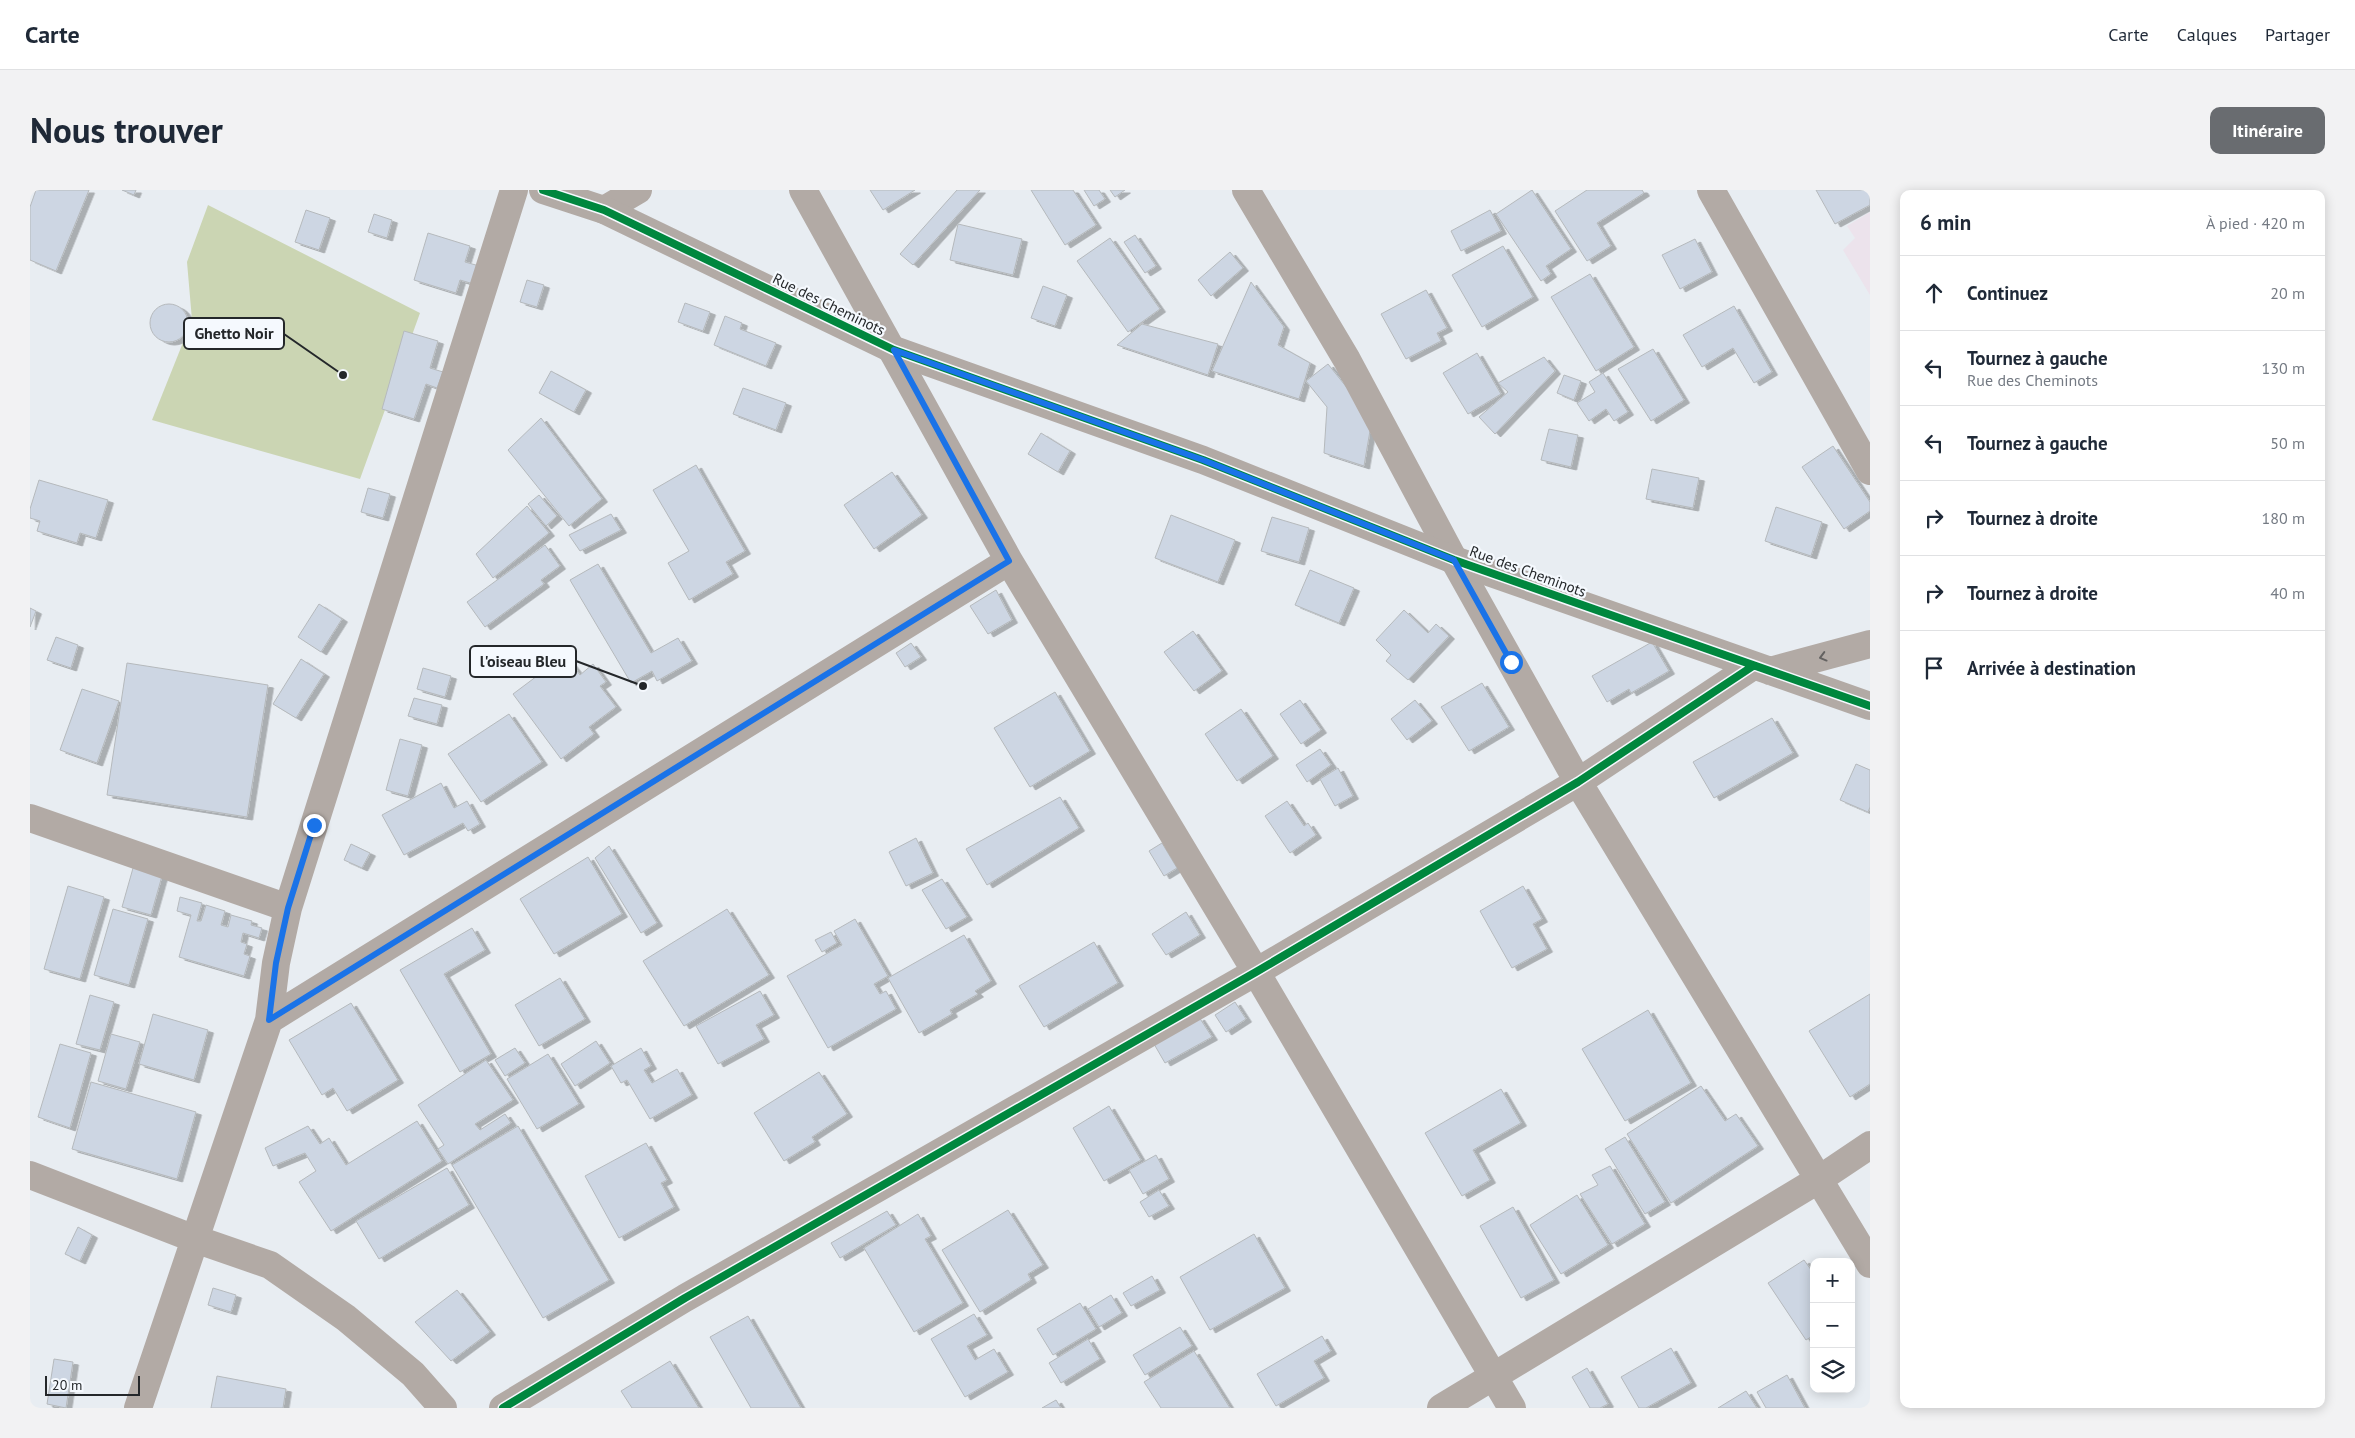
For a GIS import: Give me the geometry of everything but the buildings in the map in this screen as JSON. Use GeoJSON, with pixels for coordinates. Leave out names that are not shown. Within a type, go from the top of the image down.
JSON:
{"type":"FeatureCollection","features":[{"type":"Feature","properties":{"kind":"street"},"geometry":{"type":"LineString","coordinates":[[138,1408],[269,1020],[276,963],[288,908],[514,190]]}},
{"type":"Feature","properties":{"kind":"street","name":"Rue des Cheminots"},"geometry":{"type":"LineString","coordinates":[[543,190],[604,210],[894,350],[1203,460],[1454,560],[1870,706]]}},
{"type":"Feature","properties":{"kind":"street"},"geometry":{"type":"LineString","coordinates":[[604,210],[638,190]]}},
{"type":"Feature","properties":{"kind":"street"},"geometry":{"type":"LineString","coordinates":[[803,190],[894,350],[1009,561],[1256,972],[1512,1408]]}},
{"type":"Feature","properties":{"kind":"street"},"geometry":{"type":"LineString","coordinates":[[1246,190],[1347,360],[1454,560],[1578,782],[1870,1264]]}},
{"type":"Feature","properties":{"kind":"street"},"geometry":{"type":"LineString","coordinates":[[1711,190],[1870,471]]}},
{"type":"Feature","properties":{"kind":"street"},"geometry":{"type":"LineString","coordinates":[[269,1020],[1009,561]]}},
{"type":"Feature","properties":{"kind":"street"},"geometry":{"type":"LineString","coordinates":[[502,1408],[685,1298],[1256,972],[1578,782],[1762,669],[1870,644]]}},
{"type":"Feature","properties":{"kind":"street"},"geometry":{"type":"LineString","coordinates":[[30,818],[288,908]]}},
{"type":"Feature","properties":{"kind":"street"},"geometry":{"type":"LineString","coordinates":[[1440,1408],[1818,1180],[1870,1145]]}},
{"type":"Feature","properties":{"kind":"street"},"geometry":{"type":"LineString","coordinates":[[30,1175],[195,1239],[270,1265],[346,1318],[413,1374],[443,1408]]}},
{"type":"Feature","properties":{"kind":"shaded area"},"geometry":{"type":"Polygon","coordinates":[[[1870,212],[1870,295],[1843,250],[1855,238],[1847,226],[1870,212]]]}},
{"type":"Feature","properties":{"kind":"green space"},"geometry":{"type":"Polygon","coordinates":[[[208,205],[420,313],[360,479],[152,420],[192,320],[187,262],[208,205]]]}},
{"type":"Feature","properties":{"kind":"cycle path"},"geometry":{"type":"LineString","coordinates":[[543,190],[604,210],[894,350],[1203,460],[1454,560],[1870,706]]}},
{"type":"Feature","properties":{"kind":"cycle path"},"geometry":{"type":"LineString","coordinates":[[503,1408],[685,1298],[1256,972],[1578,782],[1753,666]]}},
{"type":"Feature","properties":{"kind":"place","name":"Ghetto Noir"},"geometry":{"type":"Point","coordinates":[343,375]}},
{"type":"Feature","properties":{"kind":"place","name":"l'oiseau Bleu"},"geometry":{"type":"Point","coordinates":[643,686]}},
{"type":"Feature","properties":{"kind":"route"},"geometry":{"type":"LineString","coordinates":[[314,825],[288,908],[276,963],[269,1020],[1009,561],[894,350],[1203,460],[1454,560],[1511,662]]}}]}
